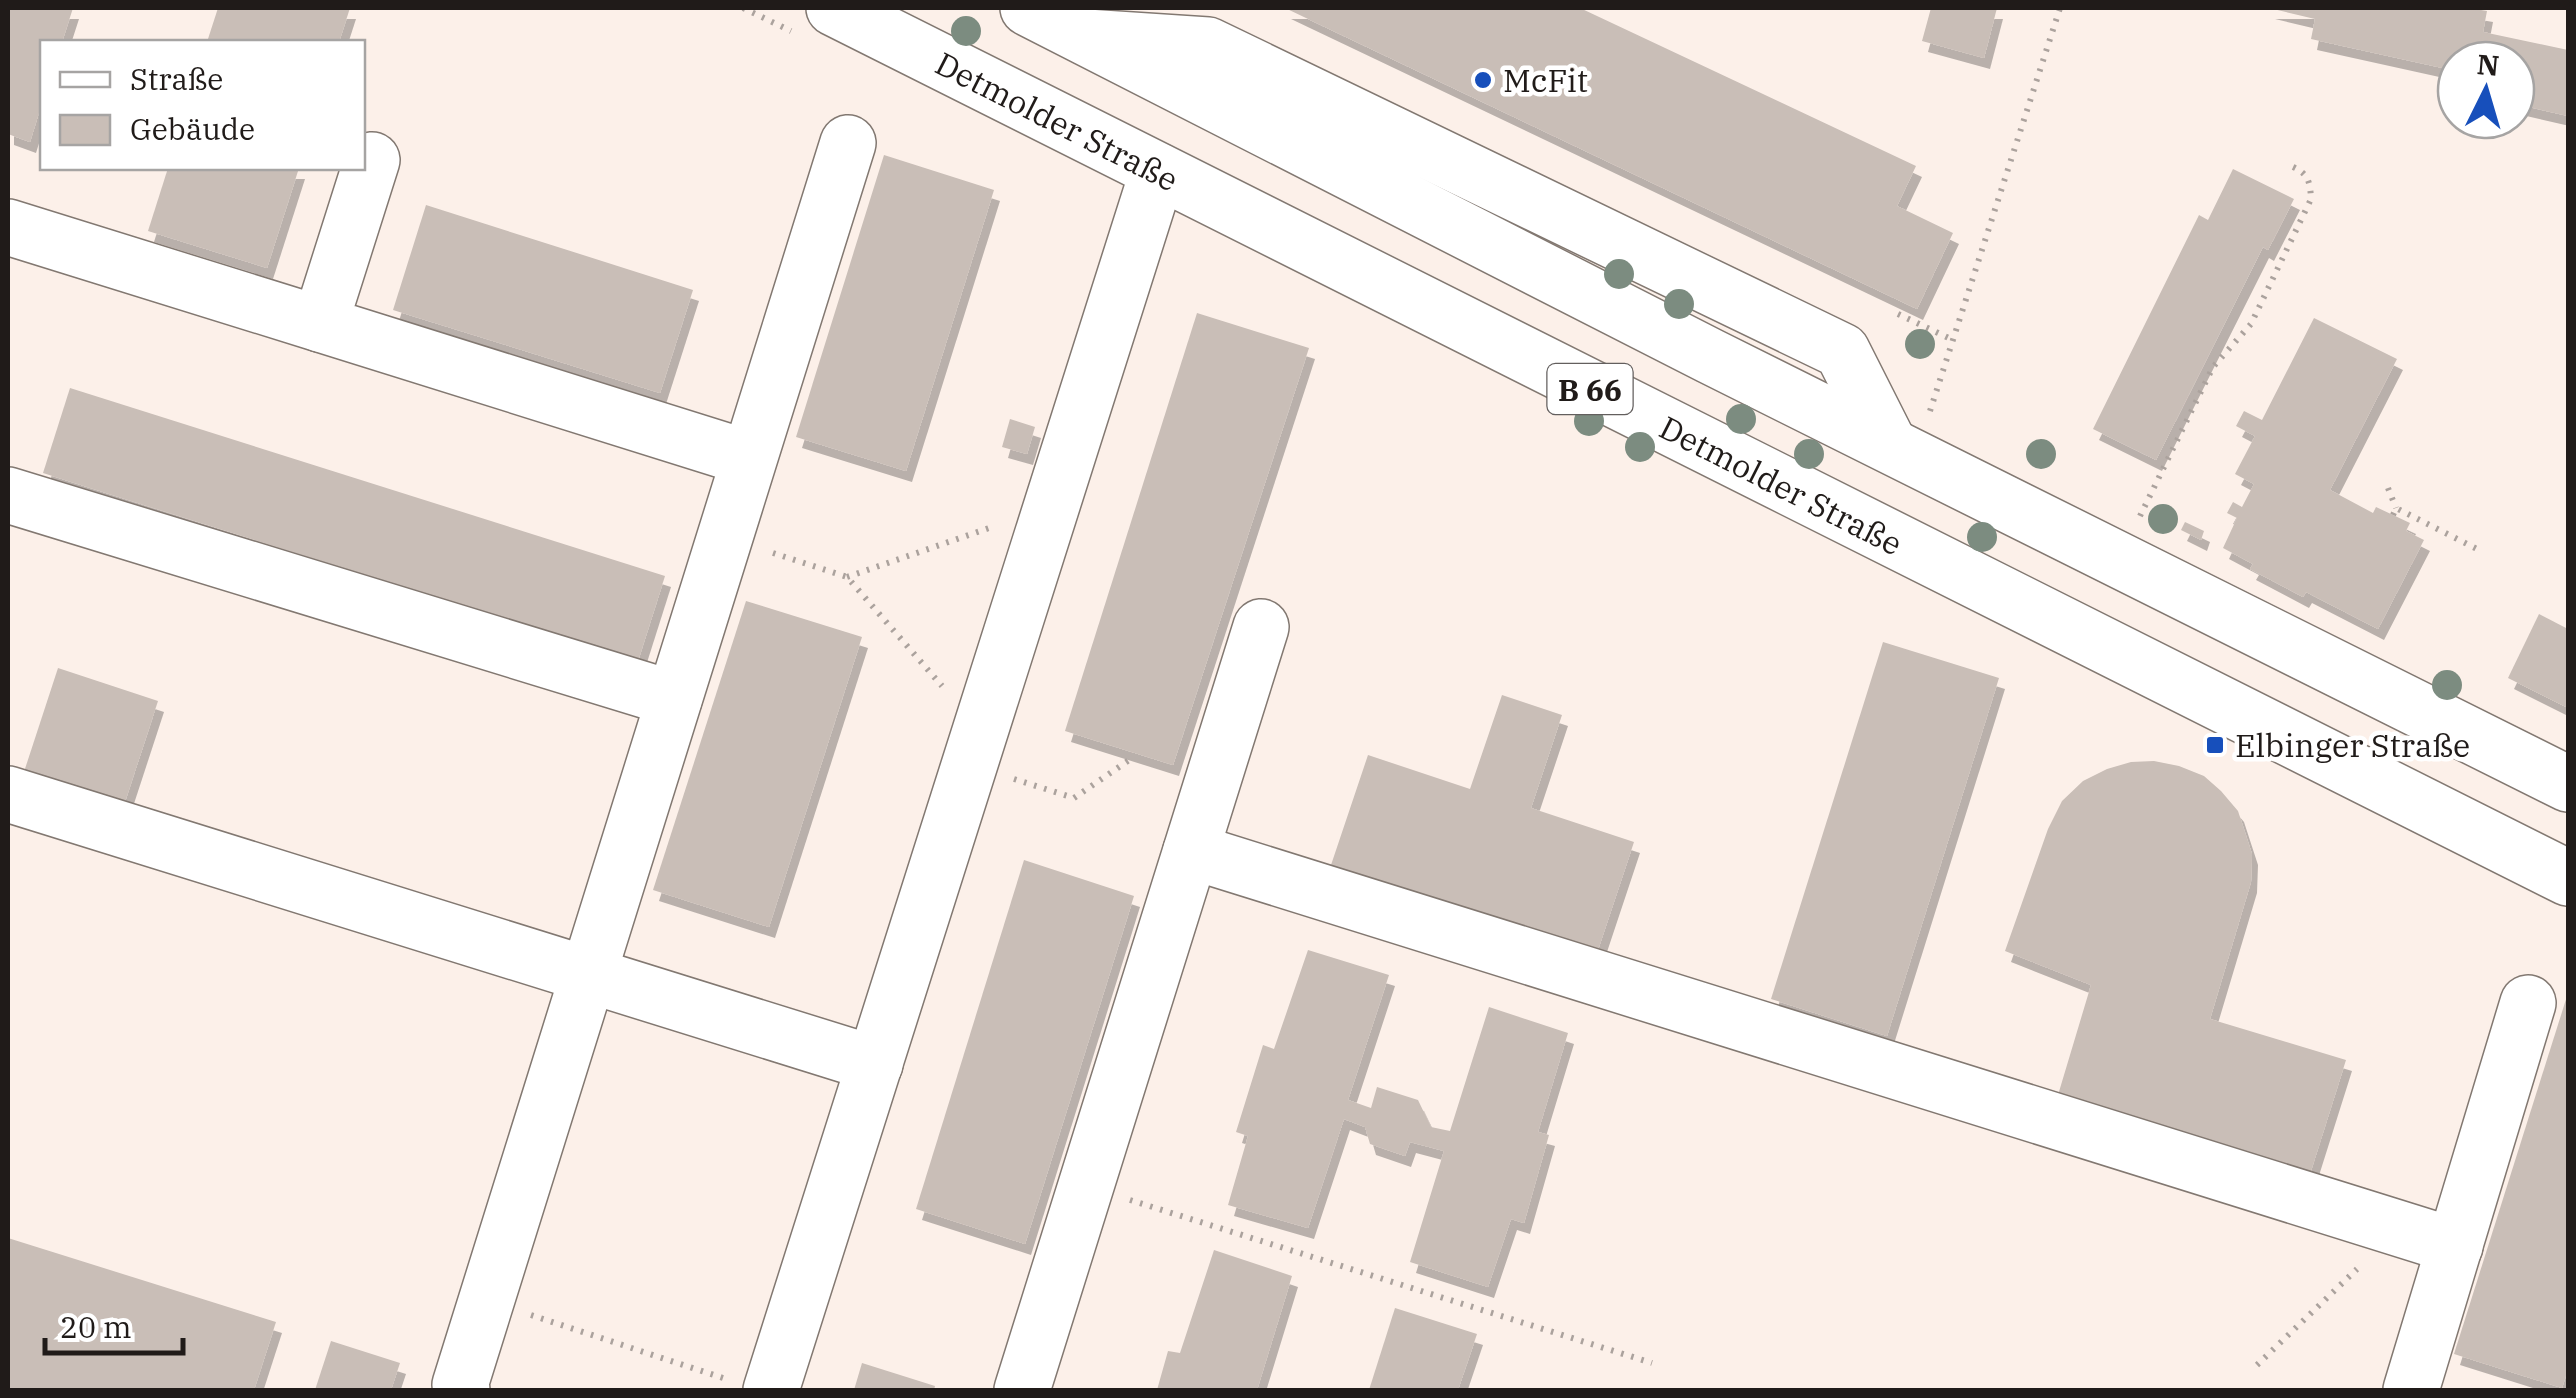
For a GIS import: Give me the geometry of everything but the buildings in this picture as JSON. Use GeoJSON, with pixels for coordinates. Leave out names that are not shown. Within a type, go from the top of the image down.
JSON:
{"type":"FeatureCollection","features":[{"type":"Feature","properties":{"kind":"main road","name":"Detmolder Straße"},"geometry":{"type":"LineString","coordinates":[[834,8],[2568,878]]}},
{"type":"Feature","properties":{"kind":"main road","name":"B 66"},"geometry":{"type":"LineString","coordinates":[[1028,8],[1197,94],[1907,434],[2568,784]]}},
{"type":"Feature","properties":{"kind":"main road"},"geometry":{"type":"LineString","coordinates":[[1086,37],[1208,45],[1842,351],[1907,434]]}},
{"type":"Feature","properties":{"kind":"main road"},"geometry":{"type":"LineString","coordinates":[[748,1384],[875,1064],[1158,171],[1197,94]]}},
{"type":"Feature","properties":{"kind":"main road"},"geometry":{"type":"LineString","coordinates":[[462,1390],[460,1385],[848,144]]}},
{"type":"Feature","properties":{"kind":"main road"},"geometry":{"type":"LineString","coordinates":[[320,324],[372,160]]}},
{"type":"Feature","properties":{"kind":"main road"},"geometry":{"type":"LineString","coordinates":[[8,228],[748,458]]}},
{"type":"Feature","properties":{"kind":"main road"},"geometry":{"type":"LineString","coordinates":[[8,494],[674,699]]}},
{"type":"Feature","properties":{"kind":"main road"},"geometry":{"type":"LineString","coordinates":[[1022,1390],[1262,626]]}},
{"type":"Feature","properties":{"kind":"main road"},"geometry":{"type":"LineString","coordinates":[[8,794],[875,1064]]}},
{"type":"Feature","properties":{"kind":"main road"},"geometry":{"type":"LineString","coordinates":[[1191,851],[2455,1246]]}},
{"type":"Feature","properties":{"kind":"main road"},"geometry":{"type":"LineString","coordinates":[[2411,1390],[2528,1003]]}},
{"type":"Feature","properties":{"kind":"path"},"geometry":{"type":"LineString","coordinates":[[1907,434],[1952,340],[2060,8]]}},
{"type":"Feature","properties":{"kind":"path"},"geometry":{"type":"LineString","coordinates":[[2133,531],[2213,367],[2251,324],[2311,200],[2310,181],[2304,171],[2286,164]]}},
{"type":"Feature","properties":{"kind":"path"},"geometry":{"type":"LineString","coordinates":[[1898,314],[1952,340]]}},
{"type":"Feature","properties":{"kind":"path"},"geometry":{"type":"LineString","coordinates":[[2388,488],[2394,512],[2481,551]]}},
{"type":"Feature","properties":{"kind":"path"},"geometry":{"type":"LineString","coordinates":[[847,577],[1006,522],[1046,522]]}},
{"type":"Feature","properties":{"kind":"path"},"geometry":{"type":"LineString","coordinates":[[724,537],[847,577],[951,696],[987,710]]}},
{"type":"Feature","properties":{"kind":"path"},"geometry":{"type":"LineString","coordinates":[[970,766],[1074,798],[1132,758]]}},
{"type":"Feature","properties":{"kind":"path"},"geometry":{"type":"LineString","coordinates":[[1086,1186],[1652,1363]]}},
{"type":"Feature","properties":{"kind":"path"},"geometry":{"type":"LineString","coordinates":[[2258,1365],[2399,1229]]}},
{"type":"Feature","properties":{"kind":"path"},"geometry":{"type":"LineString","coordinates":[[487,1301],[748,1384]]}},
{"type":"Feature","properties":{"kind":"place","name":"McFit"},"geometry":{"type":"Point","coordinates":[1483,80]}},
{"type":"Feature","properties":{"kind":"place","name":"Elbinger Straße"},"geometry":{"type":"Point","coordinates":[2215,745]}}]}
